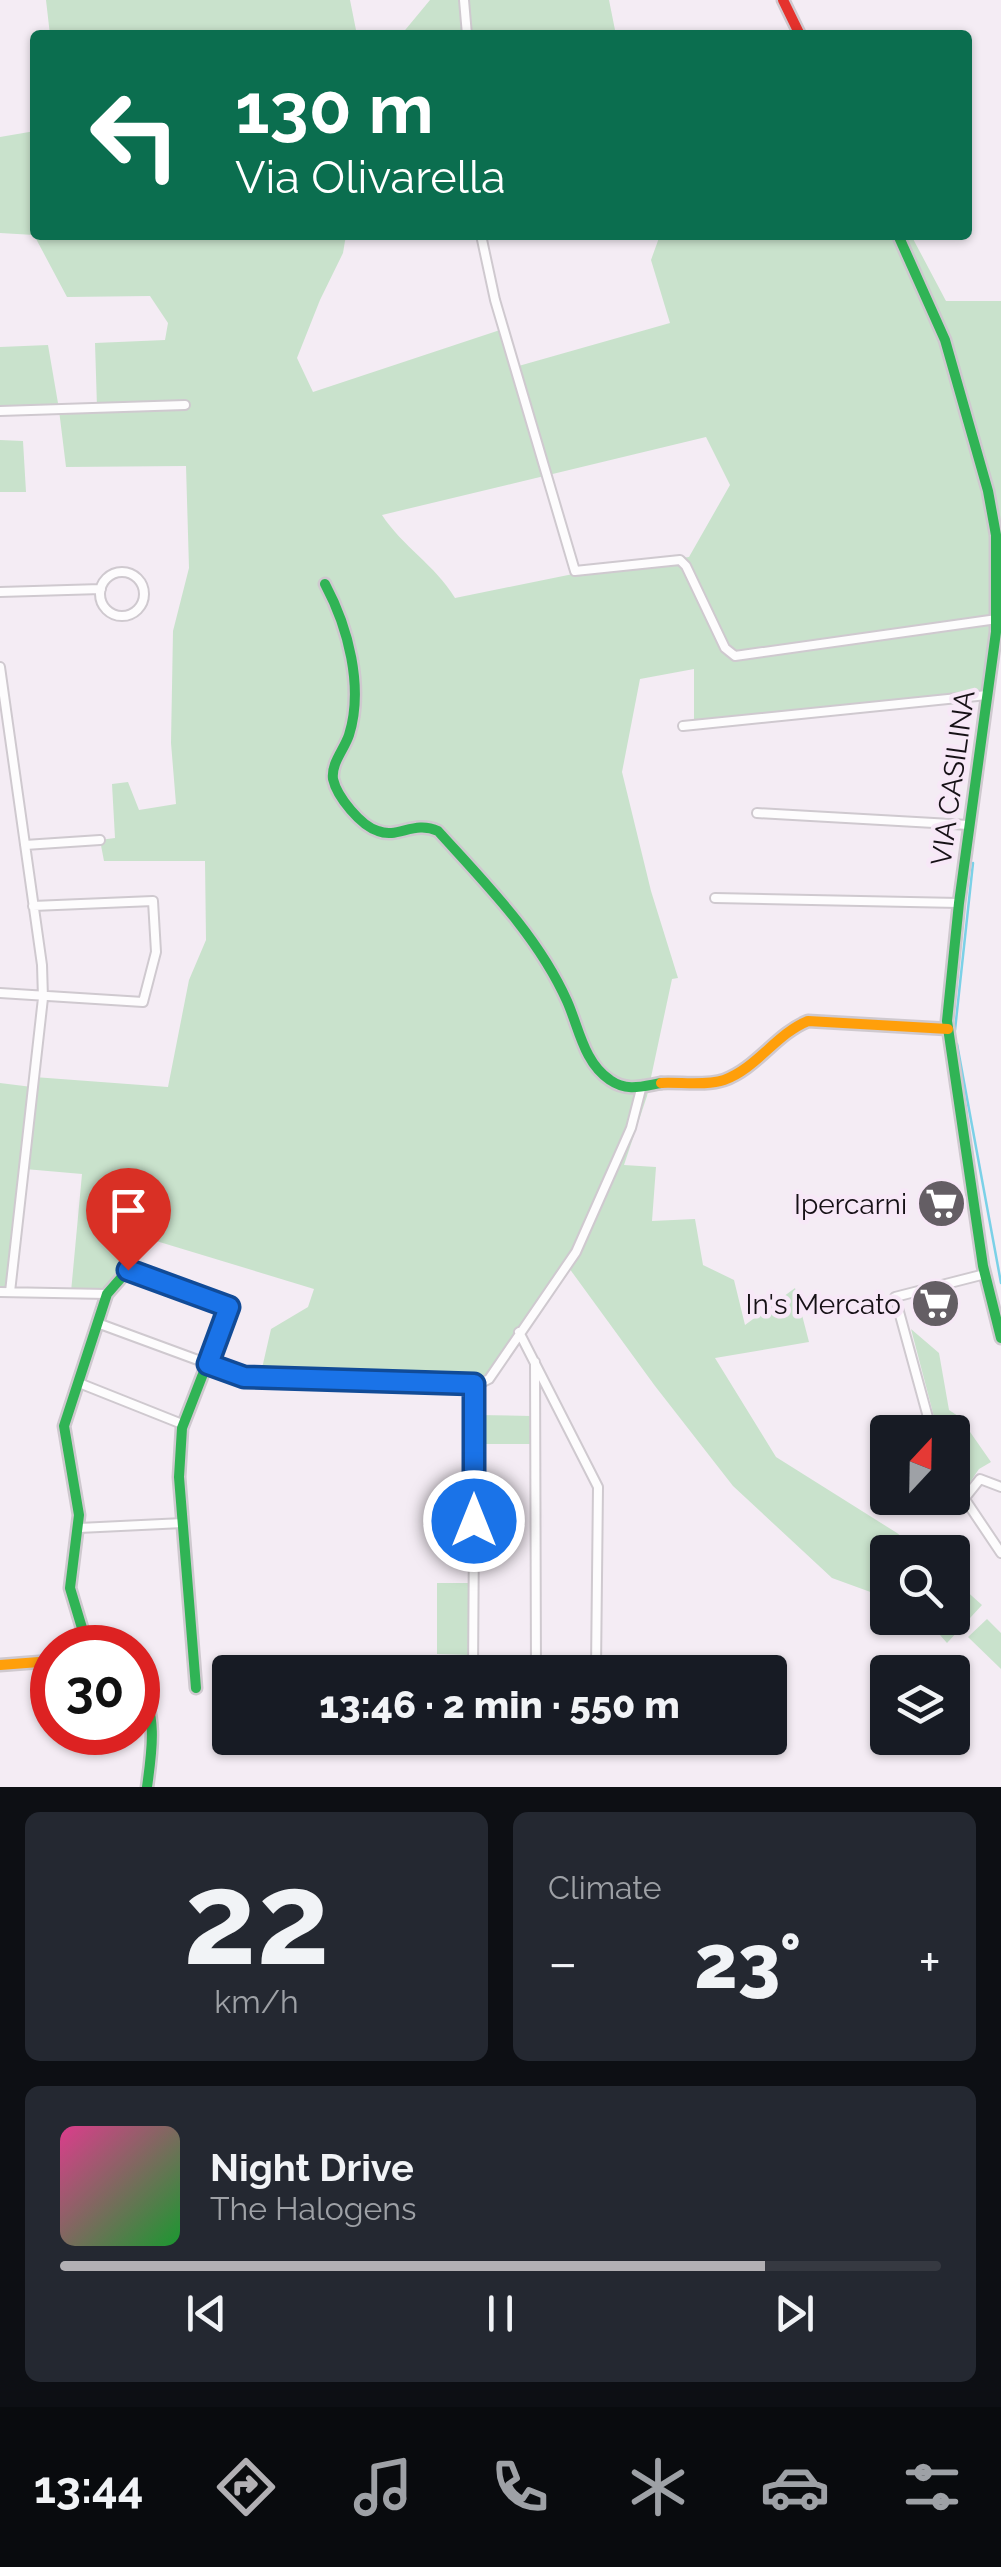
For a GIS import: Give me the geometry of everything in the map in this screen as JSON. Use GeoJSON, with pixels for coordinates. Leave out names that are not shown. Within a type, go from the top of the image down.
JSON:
{"type":"FeatureCollection","features":[{"type":"Feature","properties":{"kind":"street"},"geometry":{"type":"LineString","coordinates":[[464,0],[467,30]]}},
{"type":"Feature","properties":{"kind":"street"},"geometry":{"type":"LineString","coordinates":[[782,0],[797,30]]}},
{"type":"Feature","properties":{"kind":"street"},"geometry":{"type":"LineString","coordinates":[[482,240],[503,329],[575,571],[680,560],[725,648],[735,656],[997,619]]}},
{"type":"Feature","properties":{"kind":"street","name":"VIA CASILINA"},"geometry":{"type":"LineString","coordinates":[[900,240],[939,321],[988,491],[997,542],[997,619],[949,984],[948,1029],[985,1274],[1001,1338]]}},
{"type":"Feature","properties":{"kind":"street"},"geometry":{"type":"LineString","coordinates":[[0,411],[186,406]]}},
{"type":"Feature","properties":{"kind":"street"},"geometry":{"type":"LineString","coordinates":[[125,572],[137,578],[144,596],[138,609],[118,616],[102,603],[100,590],[112,574],[125,572]]}},
{"type":"Feature","properties":{"kind":"street"},"geometry":{"type":"LineString","coordinates":[[325,584],[340,615],[352,681],[351,726],[334,770],[337,788],[375,831],[384,833],[425,825],[436,829],[494,892],[540,953],[566,998],[595,1069],[612,1082],[641,1088],[656,1083],[728,1079],[746,1069],[787,1030],[808,1021],[948,1029]]}},
{"type":"Feature","properties":{"kind":"street"},"geometry":{"type":"LineString","coordinates":[[0,592],[100,590]]}},
{"type":"Feature","properties":{"kind":"street"},"geometry":{"type":"LineString","coordinates":[[0,667],[42,998],[5,1292],[108,1294]]}},
{"type":"Feature","properties":{"kind":"street"},"geometry":{"type":"LineString","coordinates":[[682,726],[987,695]]}},
{"type":"Feature","properties":{"kind":"street"},"geometry":{"type":"LineString","coordinates":[[757,813],[970,826]]}},
{"type":"Feature","properties":{"kind":"street"},"geometry":{"type":"LineString","coordinates":[[25,845],[100,840]]}},
{"type":"Feature","properties":{"kind":"street"},"geometry":{"type":"LineString","coordinates":[[715,898],[959,903]]}},
{"type":"Feature","properties":{"kind":"street"},"geometry":{"type":"LineString","coordinates":[[0,994],[143,1002],[156,952],[153,901],[33,906]]}},
{"type":"Feature","properties":{"kind":"street"},"geometry":{"type":"LineString","coordinates":[[100,1324],[244,1377],[474,1384],[488,1379],[576,1252],[631,1128],[641,1088]]}},
{"type":"Feature","properties":{"kind":"street"},"geometry":{"type":"LineString","coordinates":[[81,1625],[70,1588],[79,1515],[64,1426],[108,1294],[128,1270],[229,1307],[182,1424],[180,1477],[196,1688]]}},
{"type":"Feature","properties":{"kind":"street"},"geometry":{"type":"LineString","coordinates":[[927,1415],[895,1296],[985,1274]]}},
{"type":"Feature","properties":{"kind":"street"},"geometry":{"type":"LineString","coordinates":[[520,1332],[598,1487],[596,1655]]}},
{"type":"Feature","properties":{"kind":"street"},"geometry":{"type":"LineString","coordinates":[[535,1357],[536,1655]]}},
{"type":"Feature","properties":{"kind":"street"},"geometry":{"type":"LineString","coordinates":[[79,1383],[182,1424]]}},
{"type":"Feature","properties":{"kind":"street"},"geometry":{"type":"LineString","coordinates":[[473,1655],[474,1384]]}},
{"type":"Feature","properties":{"kind":"street"},"geometry":{"type":"LineString","coordinates":[[970,1491],[980,1479],[1001,1487]]}},
{"type":"Feature","properties":{"kind":"street"},"geometry":{"type":"LineString","coordinates":[[970,1507],[1001,1552]]}},
{"type":"Feature","properties":{"kind":"street"},"geometry":{"type":"LineString","coordinates":[[78,1528],[184,1522]]}},
{"type":"Feature","properties":{"kind":"street"},"geometry":{"type":"LineString","coordinates":[[0,1664],[30,1662]]}},
{"type":"Feature","properties":{"kind":"street"},"geometry":{"type":"LineString","coordinates":[[147,1787],[148,1755]]}},
{"type":"Feature","properties":{"kind":"green space"},"geometry":{"type":"Polygon","coordinates":[[[46,0],[350,0],[356,30],[49,30],[46,0]]]}},
{"type":"Feature","properties":{"kind":"green space"},"geometry":{"type":"Polygon","coordinates":[[[430,0],[609,0],[615,30],[405,30],[430,0]]]}},
{"type":"Feature","properties":{"kind":"green space"},"geometry":{"type":"Polygon","coordinates":[[[30,132],[30,235],[0,233],[0,137],[30,132]]]}},
{"type":"Feature","properties":{"kind":"green space"},"geometry":{"type":"Polygon","coordinates":[[[37,240],[345,240],[297,358],[313,392],[503,329],[515,367],[670,323],[651,260],[658,240],[914,240],[946,301],[1001,301],[1001,613],[981,694],[694,725],[694,669],[640,679],[622,772],[651,891],[678,978],[672,979],[647,1096],[624,1165],[656,1167],[652,1221],[695,1219],[703,1265],[734,1280],[745,1325],[795,1288],[809,1342],[715,1358],[776,1457],[900,1535],[870,1535],[870,1592],[832,1578],[733,1486],[569,1268],[489,1379],[475,1384],[260,1377],[271,1329],[308,1307],[314,1289],[143,1237],[128,1270],[107,1294],[71,1292],[82,1174],[25,1169],[10,1292],[0,1292],[0,1083],[32,1087],[34,1077],[168,1087],[189,980],[206,940],[205,861],[104,861],[100,840],[115,838],[112,784],[128,782],[139,810],[176,804],[171,743],[173,631],[189,568],[186,466],[66,467],[59,410],[0,411],[0,347],[48,345],[59,409],[97,407],[95,343],[165,340],[168,323],[150,296],[67,297],[37,240]],[[706,437],[382,515],[455,598],[578,573],[689,557],[730,485],[706,437]]]}},
{"type":"Feature","properties":{"kind":"green space"},"geometry":{"type":"Polygon","coordinates":[[[0,440],[23,441],[26,492],[0,492],[0,440]]]}},
{"type":"Feature","properties":{"kind":"green space"},"geometry":{"type":"Polygon","coordinates":[[[911,1329],[939,1353],[949,1410],[956,1415],[934,1415],[911,1329]]]}},
{"type":"Feature","properties":{"kind":"green space"},"geometry":{"type":"Polygon","coordinates":[[[477,1415],[531,1416],[531,1444],[477,1444],[477,1415]]]}},
{"type":"Feature","properties":{"kind":"green space"},"geometry":{"type":"Polygon","coordinates":[[[970,1432],[991,1462],[979,1469],[970,1482],[970,1432]]]}},
{"type":"Feature","properties":{"kind":"green space"},"geometry":{"type":"Polygon","coordinates":[[[437,1583],[470,1583],[470,1655],[437,1654],[437,1583]]]}},
{"type":"Feature","properties":{"kind":"green space"},"geometry":{"type":"Polygon","coordinates":[[[970,1594],[982,1605],[970,1618],[970,1594]]]}},
{"type":"Feature","properties":{"kind":"green space"},"geometry":{"type":"Polygon","coordinates":[[[987,1619],[1001,1633],[1001,1669],[968,1637],[987,1619]]]}},
{"type":"Feature","properties":{"kind":"waterway"},"geometry":{"type":"LineString","coordinates":[[955,1030],[973,863]]}},
{"type":"Feature","properties":{"kind":"waterway"},"geometry":{"type":"LineString","coordinates":[[957,1044],[1001,1283]]}},
{"type":"Feature","properties":{"kind":"traffic: fast"},"geometry":{"type":"LineString","coordinates":[[900,240],[945,340],[988,491],[996,535],[996,632],[947,1021],[983,1266],[1001,1338]]}},
{"type":"Feature","properties":{"kind":"traffic: fast"},"geometry":{"type":"LineString","coordinates":[[325,584],[347,638],[354,677],[349,735],[333,773],[335,786],[345,802],[357,817],[378,831],[392,833],[421,827],[438,831],[509,911],[541,954],[567,1001],[588,1055],[601,1073],[623,1086],[661,1083]]}},
{"type":"Feature","properties":{"kind":"traffic: fast"},"geometry":{"type":"LineString","coordinates":[[81,1625],[70,1588],[79,1515],[64,1426],[107,1294],[128,1270],[229,1307],[182,1428],[179,1477],[196,1688]]}},
{"type":"Feature","properties":{"kind":"traffic: fast"},"geometry":{"type":"LineString","coordinates":[[147,1787],[151,1755]]}},
{"type":"Feature","properties":{"kind":"traffic: slow"},"geometry":{"type":"LineString","coordinates":[[661,1083],[717,1082],[736,1075],[808,1021],[948,1029]]}},
{"type":"Feature","properties":{"kind":"traffic: slow"},"geometry":{"type":"LineString","coordinates":[[0,1665],[30,1663]]}},
{"type":"Feature","properties":{"kind":"traffic: jam"},"geometry":{"type":"LineString","coordinates":[[783,0],[798,30]]}},
{"type":"Feature","properties":{"kind":"place","name":"Ipercarni"},"geometry":{"type":"Point","coordinates":[942,1204]}},
{"type":"Feature","properties":{"kind":"place","name":"In's Mercato"},"geometry":{"type":"Point","coordinates":[936,1304]}},
{"type":"Feature","properties":{"kind":"route"},"geometry":{"type":"LineString","coordinates":[[128,1270],[229,1307],[208,1364],[230,1374],[474,1384],[474,1521]]}}]}
